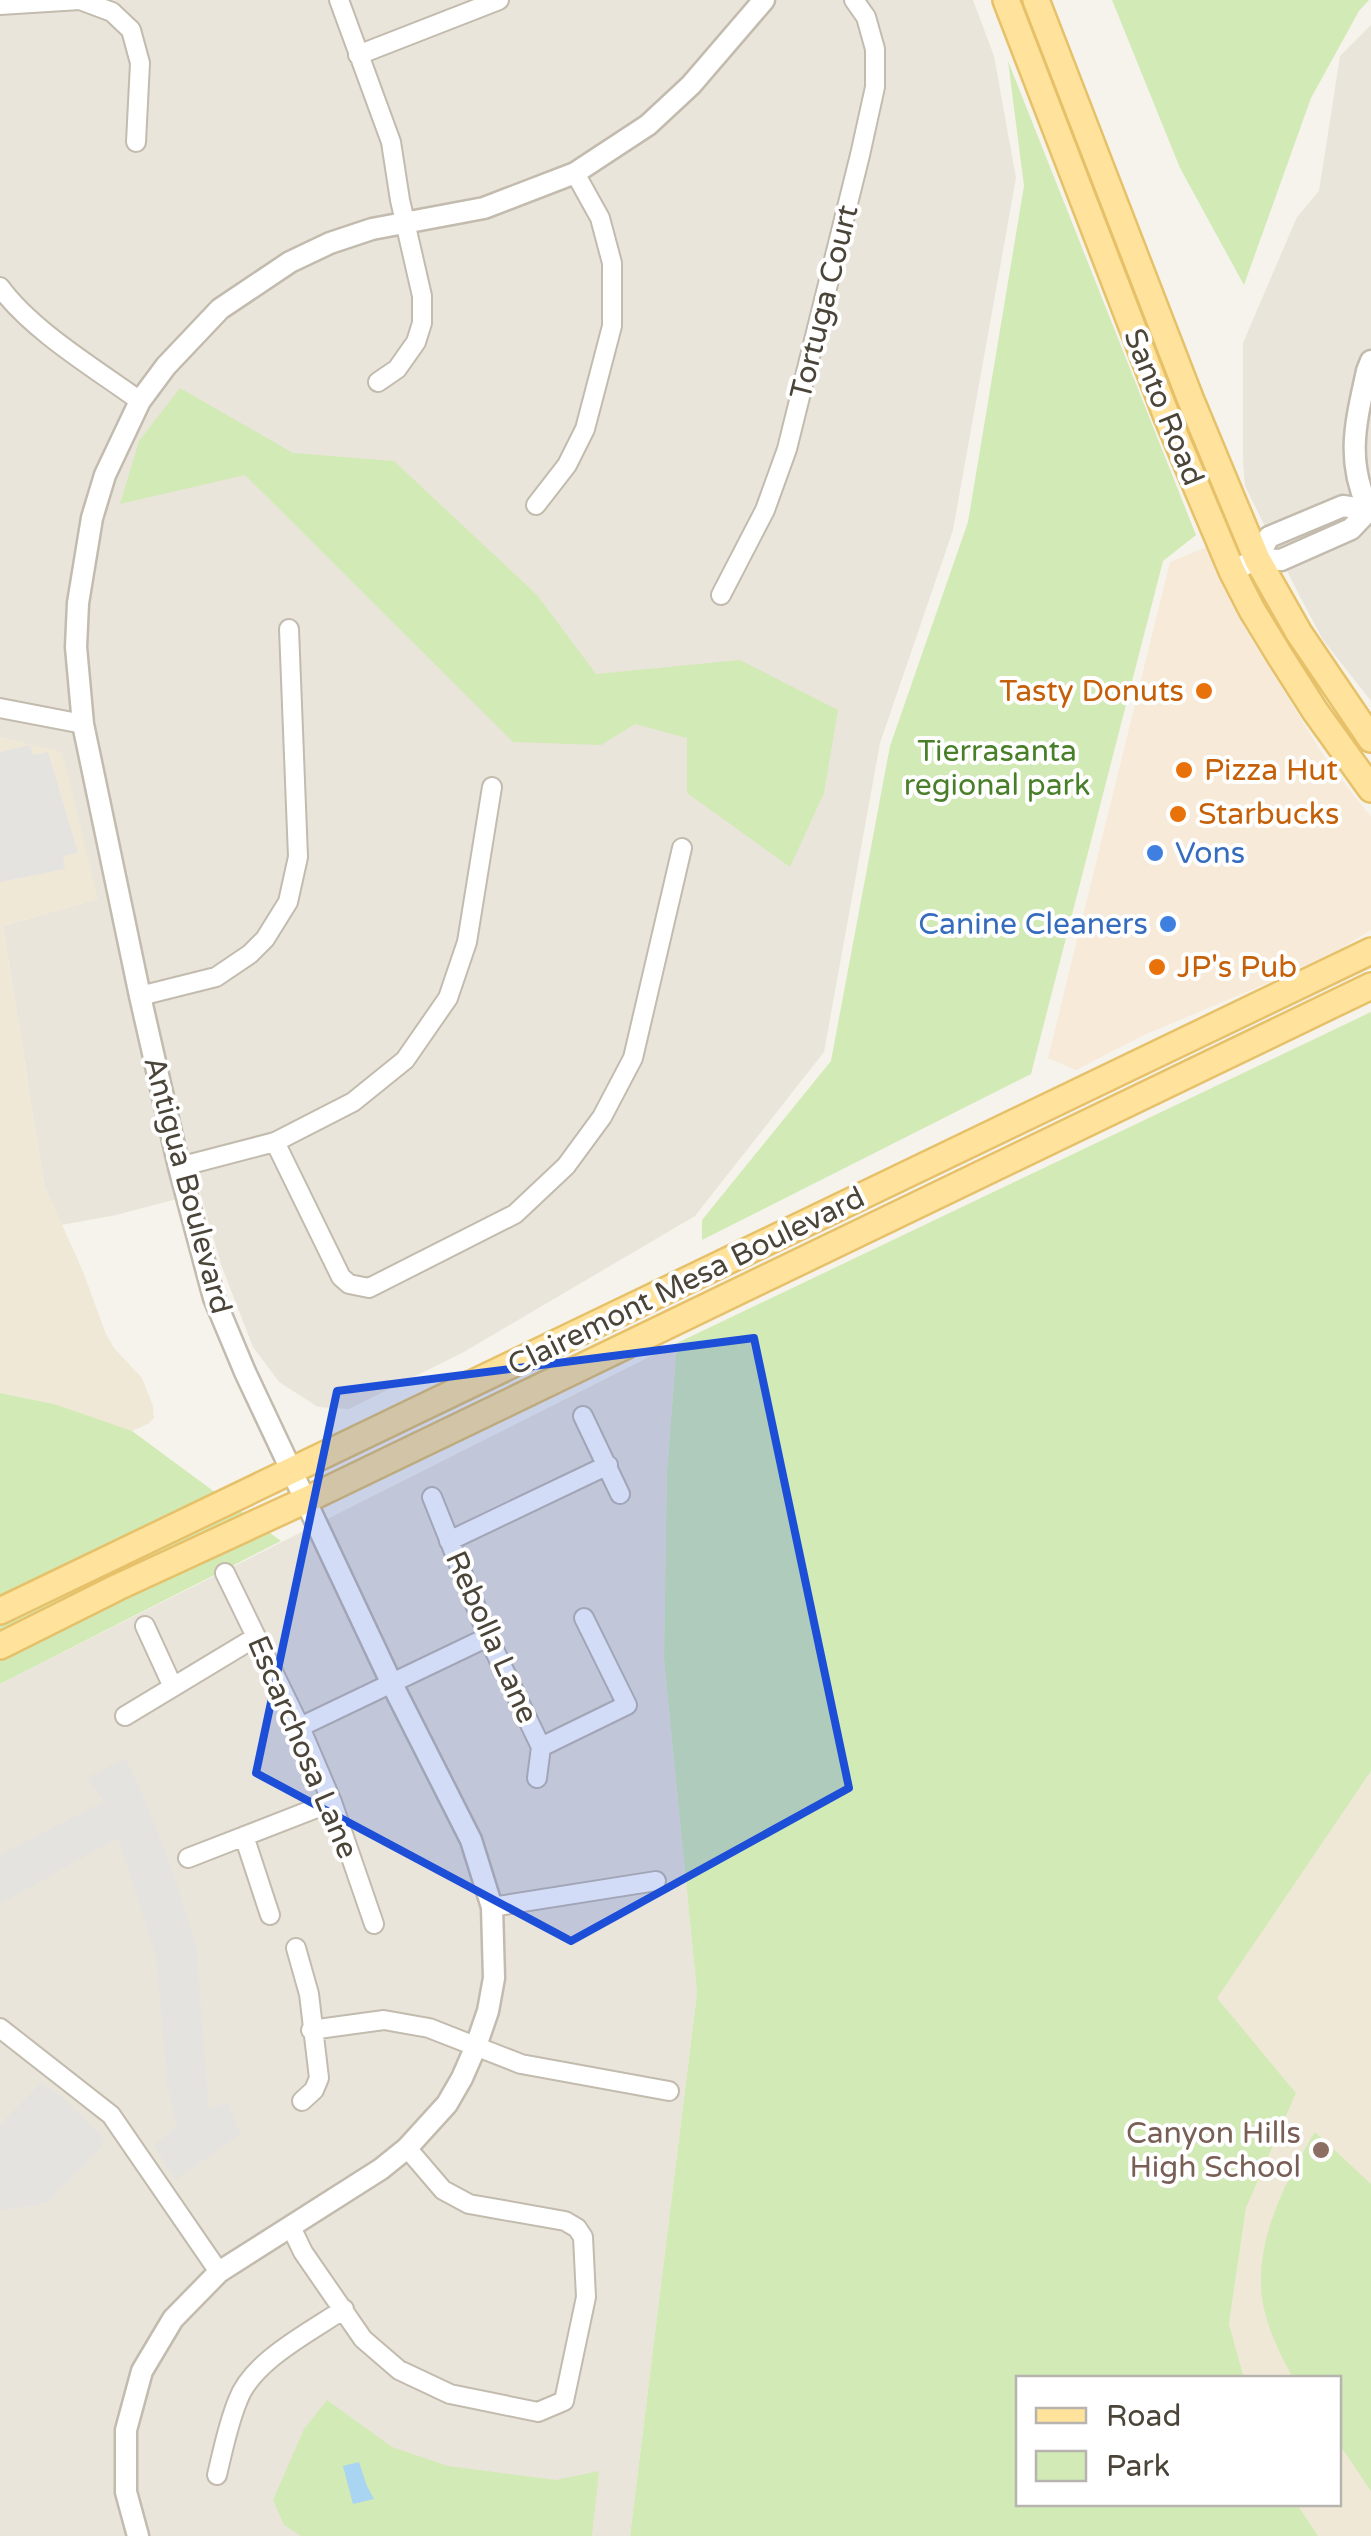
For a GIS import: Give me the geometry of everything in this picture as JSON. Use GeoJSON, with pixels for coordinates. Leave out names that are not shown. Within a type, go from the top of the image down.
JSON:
{"type":"FeatureCollection","features":[{"type":"Feature","properties":{"kind":"main road","name":"Santo Road"},"geometry":{"type":"LineString","coordinates":[[1006,0],[1167,417],[1232,570],[1280,656],[1371,789]]}},
{"type":"Feature","properties":{"kind":"main road","name":"Santo Road"},"geometry":{"type":"LineString","coordinates":[[1036,0],[1190,398],[1257,559],[1308,647],[1371,739]]}},
{"type":"Feature","properties":{"kind":"main road","name":"Clairemont Mesa Boulevard"},"geometry":{"type":"LineString","coordinates":[[0,1611],[1371,951]]}},
{"type":"Feature","properties":{"kind":"main road","name":"Clairemont Mesa Boulevard"},"geometry":{"type":"LineString","coordinates":[[0,1646],[1371,986]]}},
{"type":"Feature","properties":{"kind":"street"},"geometry":{"type":"LineString","coordinates":[[0,5],[80,0],[112,12],[130,30],[140,63],[136,142]]}},
{"type":"Feature","properties":{"kind":"street"},"geometry":{"type":"LineString","coordinates":[[339,0],[391,142],[404,222],[422,296],[422,323],[416,342],[396,369],[378,382]]}},
{"type":"Feature","properties":{"kind":"street"},"geometry":{"type":"LineString","coordinates":[[358,55],[499,0]]}},
{"type":"Feature","properties":{"kind":"street","name":"Antigua Boulevard"},"geometry":{"type":"LineString","coordinates":[[138,2536],[126,2492],[126,2430],[142,2371],[173,2319],[219,2272],[381,2169],[407,2148],[446,2104],[462,2078],[488,2010],[494,1978],[492,1906],[471,1840],[391,1682],[214,1298],[179,1167],[83,724],[76,647],[78,604],[92,518],[105,475],[140,402],[166,366],[220,309],[290,262],[330,243],[372,229],[484,208],[575,174],[663,112],[764,0]]}},
{"type":"Feature","properties":{"kind":"street","name":"Tortuga Court"},"geometry":{"type":"LineString","coordinates":[[721,595],[764,510],[787,449],[860,155],[874,87],[875,50],[866,17],[854,0]]}},
{"type":"Feature","properties":{"kind":"street"},"geometry":{"type":"LineString","coordinates":[[536,505],[567,465],[584,429],[612,326],[612,263],[600,218],[575,174]]}},
{"type":"Feature","properties":{"kind":"street"},"geometry":{"type":"LineString","coordinates":[[3,300],[140,402]]}},
{"type":"Feature","properties":{"kind":"street"},"geometry":{"type":"LineString","coordinates":[[1232,570],[1257,559],[1281,560],[1351,529],[1370,512],[1361,493],[1353,438],[1371,361]]}},
{"type":"Feature","properties":{"kind":"street"},"geometry":{"type":"LineString","coordinates":[[140,996],[216,977],[266,939],[288,902],[298,856],[289,629]]}},
{"type":"Feature","properties":{"kind":"street"},"geometry":{"type":"LineString","coordinates":[[0,708],[83,724]]}},
{"type":"Feature","properties":{"kind":"street"},"geometry":{"type":"LineString","coordinates":[[179,1167],[275,1142],[354,1102],[405,1060],[448,998],[467,942],[492,787]]}},
{"type":"Feature","properties":{"kind":"street"},"geometry":{"type":"LineString","coordinates":[[275,1142],[341,1276],[349,1284],[369,1288],[515,1214],[566,1166],[602,1117],[632,1058],[682,848]]}},
{"type":"Feature","properties":{"kind":"street"},"geometry":{"type":"LineString","coordinates":[[583,1416],[620,1494]]}},
{"type":"Feature","properties":{"kind":"street"},"geometry":{"type":"LineString","coordinates":[[450,1541],[608,1465]]}},
{"type":"Feature","properties":{"kind":"street","name":"Rebolla Lane"},"geometry":{"type":"LineString","coordinates":[[432,1497],[488,1637],[541,1747],[537,1778]]}},
{"type":"Feature","properties":{"kind":"street","name":"Escarchosa Lane"},"geometry":{"type":"LineString","coordinates":[[225,1573],[300,1726],[332,1802],[374,1924]]}},
{"type":"Feature","properties":{"kind":"street"},"geometry":{"type":"LineString","coordinates":[[541,1747],[626,1706],[584,1618]]}},
{"type":"Feature","properties":{"kind":"street"},"geometry":{"type":"LineString","coordinates":[[146,1626],[173,1688]]}},
{"type":"Feature","properties":{"kind":"street"},"geometry":{"type":"LineString","coordinates":[[125,1716],[256,1636]]}},
{"type":"Feature","properties":{"kind":"street"},"geometry":{"type":"LineString","coordinates":[[300,1726],[488,1637]]}},
{"type":"Feature","properties":{"kind":"street"},"geometry":{"type":"LineString","coordinates":[[188,1858],[332,1802]]}},
{"type":"Feature","properties":{"kind":"street"},"geometry":{"type":"LineString","coordinates":[[244,1836],[270,1915]]}},
{"type":"Feature","properties":{"kind":"street"},"geometry":{"type":"LineString","coordinates":[[492,1906],[656,1880]]}},
{"type":"Feature","properties":{"kind":"street"},"geometry":{"type":"LineString","coordinates":[[296,1948],[309,1994],[319,2078],[314,2090],[302,2101]]}},
{"type":"Feature","properties":{"kind":"street"},"geometry":{"type":"LineString","coordinates":[[311,2030],[384,2020],[428,2028],[521,2064],[669,2091]]}},
{"type":"Feature","properties":{"kind":"street"},"geometry":{"type":"LineString","coordinates":[[0,2028],[110,2115],[219,2272]]}},
{"type":"Feature","properties":{"kind":"street"},"geometry":{"type":"LineString","coordinates":[[292,2227],[303,2252],[364,2339],[399,2370],[450,2394],[538,2412],[564,2401],[586,2297],[583,2237],[577,2228],[565,2222],[468,2204],[443,2190],[407,2148]]}},
{"type":"Feature","properties":{"kind":"street"},"geometry":{"type":"LineString","coordinates":[[217,2475],[238,2396],[250,2379],[273,2356],[344,2310]]}},
{"type":"Feature","properties":{"kind":"highlighted area"},"geometry":{"type":"Polygon","coordinates":[[[754,1338],[849,1788],[571,1941],[256,1773],[337,1391],[754,1338]]]}},
{"type":"Feature","properties":{"kind":"shaded area"},"geometry":{"type":"Polygon","coordinates":[[[0,0],[973,0],[994,56],[1016,178],[953,530],[880,743],[824,1052],[695,1216],[462,1353],[349,1409],[318,1407],[279,1382],[253,1347],[222,1267],[200,1193],[61,1225],[44,1185],[3,926],[97,899],[62,753],[0,737],[0,0]]]}},
{"type":"Feature","properties":{"kind":"shaded area"},"geometry":{"type":"Polygon","coordinates":[[[1371,25],[1371,701],[1323,640],[1245,486],[1243,343],[1297,217],[1319,191],[1340,56],[1371,25]]]}},
{"type":"Feature","properties":{"kind":"shaded area"},"geometry":{"type":"Polygon","coordinates":[[[1209,546],[1244,627],[1327,761],[1371,817],[1371,930],[1275,980],[1144,1035],[1076,1070],[1048,1058],[1170,562],[1209,546]]]}},
{"type":"Feature","properties":{"kind":"shaded area"},"geometry":{"type":"Polygon","coordinates":[[[0,737],[62,752],[98,899],[3,926],[44,1185],[106,1334],[142,1378],[153,1406],[154,1418],[132,1431],[54,1404],[0,1393],[0,737]]]}},
{"type":"Feature","properties":{"kind":"shaded area"},"geometry":{"type":"Polygon","coordinates":[[[30,745],[33,755],[48,752],[78,853],[63,856],[65,869],[0,882],[0,752],[30,745]]]}},
{"type":"Feature","properties":{"kind":"shaded area"},"geometry":{"type":"Polygon","coordinates":[[[677,1343],[667,1471],[664,1659],[697,1993],[630,2536],[0,2536],[0,1684],[677,1343]]]}},
{"type":"Feature","properties":{"kind":"shaded area"},"geometry":{"type":"Polygon","coordinates":[[[125,1758],[174,1875],[196,1945],[209,2109],[228,2102],[241,2134],[175,2180],[154,2145],[177,2127],[167,2084],[156,1956],[118,1838],[0,1904],[0,1855],[104,1801],[87,1778],[125,1758]]]}},
{"type":"Feature","properties":{"kind":"shaded area","name":"Canyon Hills High School"},"geometry":{"type":"Polygon","coordinates":[[[1371,1771],[1371,2536],[1318,2536],[1298,2506],[1341,2506],[1341,2376],[1243,2376],[1229,2324],[1246,2208],[1296,2093],[1216,1998],[1371,1771]]]}},
{"type":"Feature","properties":{"kind":"shaded area"},"geometry":{"type":"Polygon","coordinates":[[[41,2083],[60,2095],[104,2138],[101,2148],[48,2201],[0,2210],[0,2125],[41,2083]]]}},
{"type":"Feature","properties":{"kind":"green space"},"geometry":{"type":"Polygon","coordinates":[[[1112,0],[1369,0],[1359,11],[1311,98],[1244,285],[1180,168],[1112,0]]]}},
{"type":"Feature","properties":{"kind":"green space","name":"Tierrasanta regional park"},"geometry":{"type":"Polygon","coordinates":[[[1008,61],[1196,535],[1163,561],[1031,1074],[702,1240],[702,1220],[831,1061],[890,746],[968,522],[1024,186],[1008,61]]]}},
{"type":"Feature","properties":{"kind":"green space","name":"Tierrasanta regional park"},"geometry":{"type":"Polygon","coordinates":[[[180,388],[293,453],[394,461],[537,595],[596,674],[740,660],[838,710],[824,793],[790,867],[687,793],[687,738],[635,724],[601,745],[513,742],[245,475],[120,504],[139,441],[180,388]]]}},
{"type":"Feature","properties":{"kind":"green space"},"geometry":{"type":"Polygon","coordinates":[[[1371,1012],[1371,1771],[1217,1998],[1296,2093],[1246,2208],[1229,2324],[1243,2376],[1016,2376],[1016,2506],[1298,2506],[1318,2536],[630,2536],[697,1993],[664,1659],[667,1471],[677,1343],[1371,1012]]]}},
{"type":"Feature","properties":{"kind":"green space"},"geometry":{"type":"Polygon","coordinates":[[[0,1393],[54,1404],[132,1431],[281,1541],[0,1684],[0,1393]]]}},
{"type":"Feature","properties":{"kind":"green space"},"geometry":{"type":"Polygon","coordinates":[[[1315,2132],[1371,2184],[1371,2491],[1341,2447],[1341,2376],[1292,2376],[1264,2309],[1261,2284],[1265,2243],[1286,2185],[1315,2132]]]}},
{"type":"Feature","properties":{"kind":"green space"},"geometry":{"type":"Polygon","coordinates":[[[327,2400],[392,2447],[448,2466],[556,2480],[599,2471],[592,2536],[301,2536],[284,2525],[273,2500],[304,2429],[327,2400]]]}},
{"type":"Feature","properties":{"kind":"water"},"geometry":{"type":"Polygon","coordinates":[[[359,2462],[374,2499],[353,2504],[343,2466],[359,2462]]]}},
{"type":"Feature","properties":{"kind":"place","name":"Tasty Donuts"},"geometry":{"type":"Point","coordinates":[1204,691]}},
{"type":"Feature","properties":{"kind":"place","name":"Pizza Hut"},"geometry":{"type":"Point","coordinates":[1184,770]}},
{"type":"Feature","properties":{"kind":"place","name":"Starbucks"},"geometry":{"type":"Point","coordinates":[1178,814]}},
{"type":"Feature","properties":{"kind":"place","name":"Vons"},"geometry":{"type":"Point","coordinates":[1155,853]}},
{"type":"Feature","properties":{"kind":"place","name":"Canine Cleaners"},"geometry":{"type":"Point","coordinates":[1168,924]}},
{"type":"Feature","properties":{"kind":"place","name":"JP's Pub"},"geometry":{"type":"Point","coordinates":[1157,967]}},
{"type":"Feature","properties":{"kind":"place","name":"Canyon Hills High School"},"geometry":{"type":"Point","coordinates":[1321,2150]}}]}
